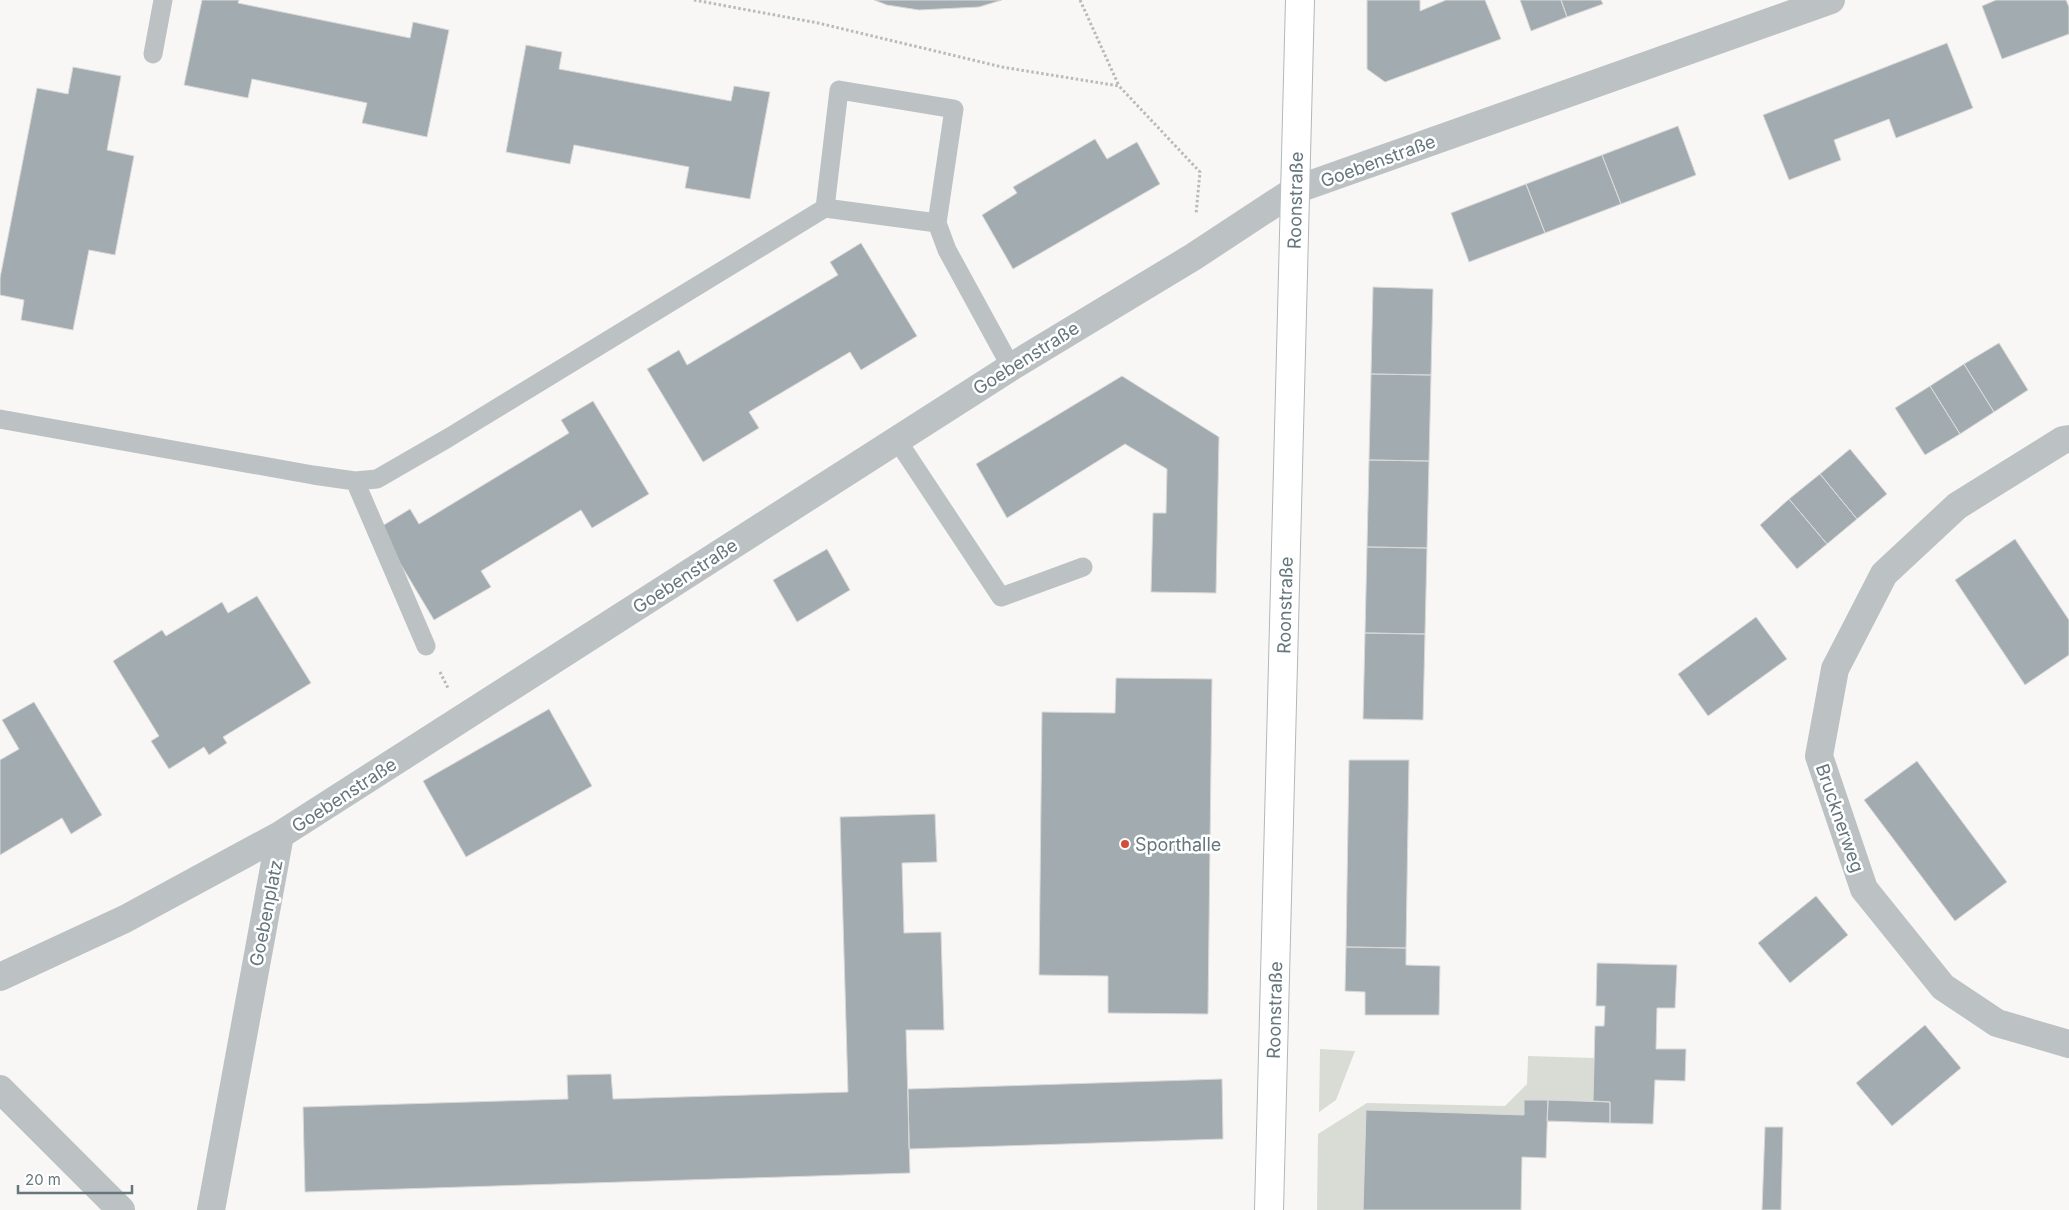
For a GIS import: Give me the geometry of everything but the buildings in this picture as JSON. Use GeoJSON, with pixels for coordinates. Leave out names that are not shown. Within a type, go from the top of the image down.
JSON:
{"type":"FeatureCollection","features":[{"type":"Feature","properties":{"kind":"street","name":"Roonstraße"},"geometry":{"type":"LineString","coordinates":[[1269,1210],[1300,0]]}},
{"type":"Feature","properties":{"kind":"street","name":"Goebenstraße"},"geometry":{"type":"LineString","coordinates":[[280,835],[1011,367],[1193,257],[1296,190],[1831,0]]}},
{"type":"Feature","properties":{"kind":"street","name":"Brucknerweg"},"geometry":{"type":"LineString","coordinates":[[2069,439],[2063,440],[1957,506],[1884,574],[1835,669],[1819,756],[1864,889],[1943,987],[1997,1023],[2069,1044]]}},
{"type":"Feature","properties":{"kind":"street","name":"Goebenplatz"},"geometry":{"type":"LineString","coordinates":[[0,977],[125,919],[280,835]]}},
{"type":"Feature","properties":{"kind":"street","name":"Goebenplatz"},"geometry":{"type":"LineString","coordinates":[[211,1210],[280,835]]}},
{"type":"Feature","properties":{"kind":"street"},"geometry":{"type":"LineString","coordinates":[[0,1089],[122,1210]]}},
{"type":"Feature","properties":{"kind":"lane"},"geometry":{"type":"LineString","coordinates":[[153,54],[163,0]]}},
{"type":"Feature","properties":{"kind":"lane"},"geometry":{"type":"LineString","coordinates":[[825,208],[839,90],[954,109],[938,222],[947,250],[1011,367]]}},
{"type":"Feature","properties":{"kind":"lane"},"geometry":{"type":"LineString","coordinates":[[0,419],[314,476],[355,481],[376,479],[825,208],[938,222]]}},
{"type":"Feature","properties":{"kind":"lane"},"geometry":{"type":"LineString","coordinates":[[897,440],[1001,597],[1083,566]]}},
{"type":"Feature","properties":{"kind":"lane"},"geometry":{"type":"LineString","coordinates":[[355,481],[426,646]]}},
{"type":"Feature","properties":{"kind":"path"},"geometry":{"type":"LineString","coordinates":[[694,0],[818,24],[1002,67],[1119,86]]}},
{"type":"Feature","properties":{"kind":"path"},"geometry":{"type":"LineString","coordinates":[[1080,0],[1119,86],[1200,172],[1193,257]]}},
{"type":"Feature","properties":{"kind":"path"},"geometry":{"type":"LineString","coordinates":[[426,646],[464,718]]}},
{"type":"Feature","properties":{"kind":"shaded area"},"geometry":{"type":"Polygon","coordinates":[[[1320,1049],[1355,1051],[1336,1100],[1319,1112],[1320,1049]]]}},
{"type":"Feature","properties":{"kind":"shaded area"},"geometry":{"type":"Polygon","coordinates":[[[1528,1056],[1594,1058],[1593,1101],[1525,1100],[1524,1115],[1366,1110],[1363,1210],[1317,1210],[1318,1134],[1367,1103],[1505,1106],[1527,1084],[1528,1056]]]}},
{"type":"Feature","properties":{"kind":"place","name":"Sporthalle"},"geometry":{"type":"Point","coordinates":[1125,844]}}]}
